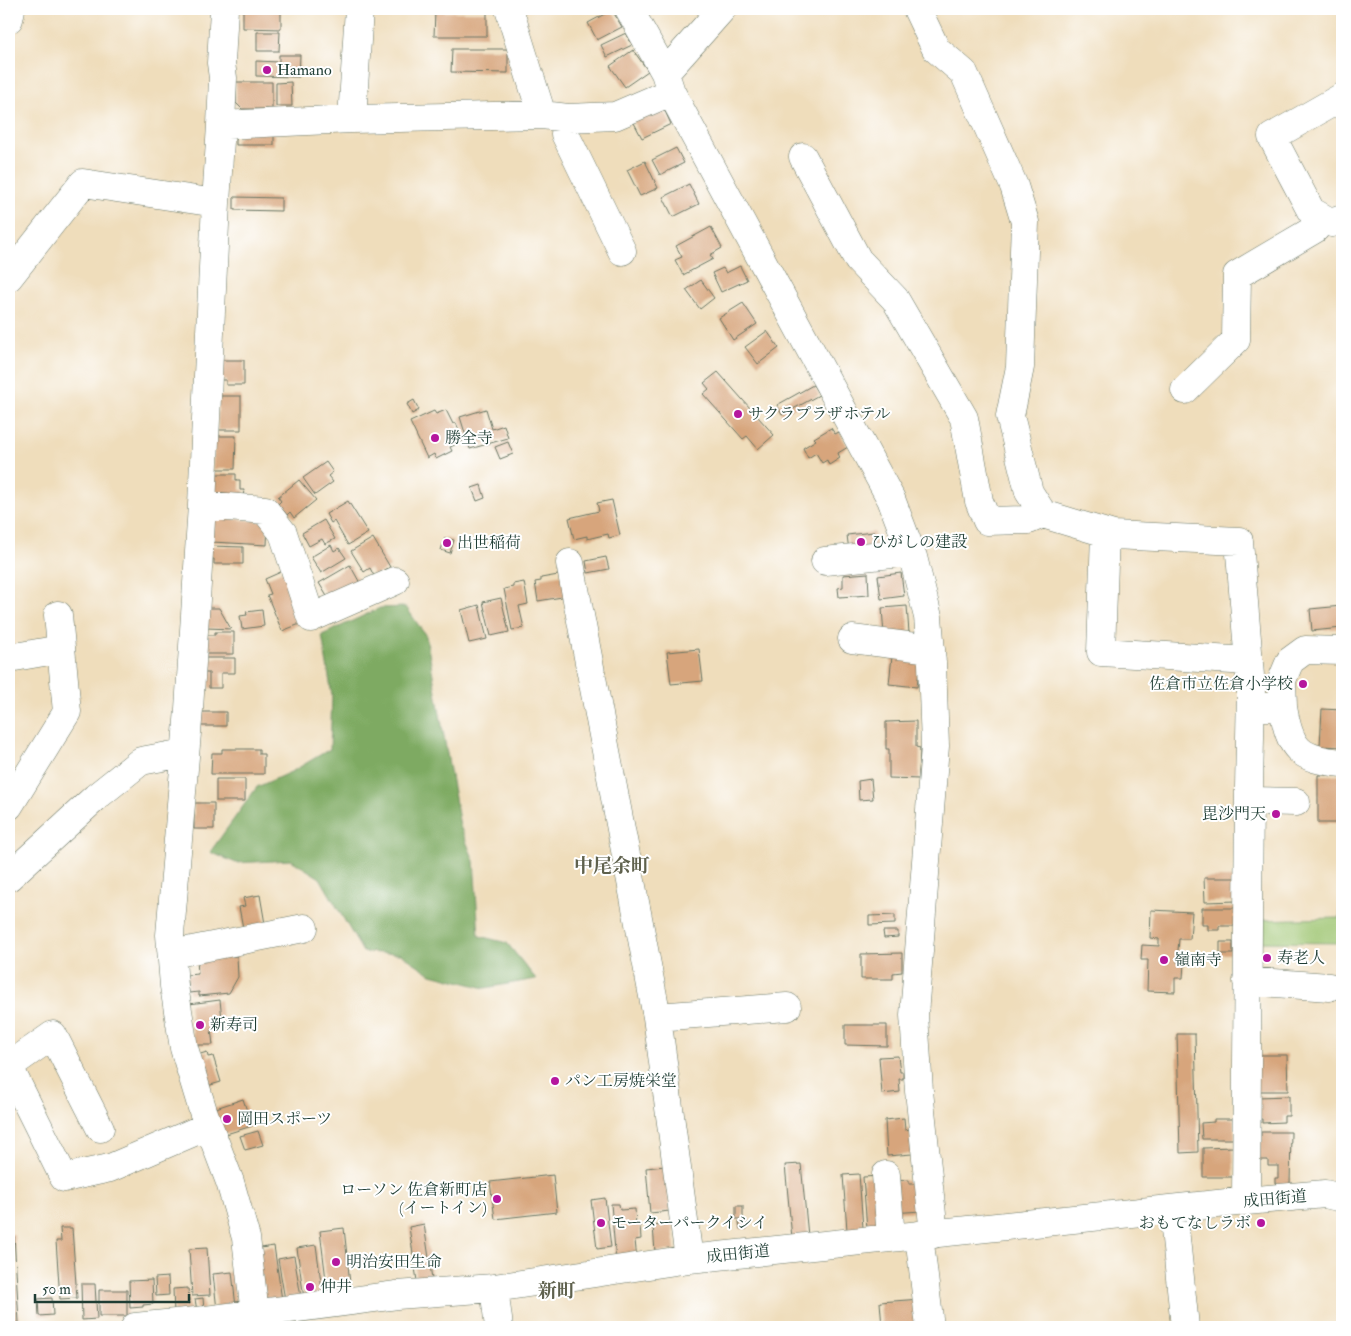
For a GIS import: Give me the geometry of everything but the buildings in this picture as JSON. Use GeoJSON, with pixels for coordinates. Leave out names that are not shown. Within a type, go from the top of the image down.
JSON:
{"type":"FeatureCollection","features":[{"type":"Feature","properties":{"kind":"street"},"geometry":{"type":"LineString","coordinates":[[9,19],[11,9]]}},
{"type":"Feature","properties":{"kind":"street"},"geometry":{"type":"LineString","coordinates":[[224,9],[221,63],[223,78],[221,125],[202,505],[189,710],[170,934],[174,986],[184,1048],[208,1126],[230,1182],[246,1238],[255,1314]]}},
{"type":"Feature","properties":{"kind":"street"},"geometry":{"type":"LineString","coordinates":[[352,119],[358,9]]}},
{"type":"Feature","properties":{"kind":"street"},"geometry":{"type":"LineString","coordinates":[[509,9],[555,116],[622,251]]}},
{"type":"Feature","properties":{"kind":"street"},"geometry":{"type":"LineString","coordinates":[[629,9],[891,499],[911,552],[928,617],[935,746],[914,1015],[930,1327]]}},
{"type":"Feature","properties":{"kind":"street"},"geometry":{"type":"LineString","coordinates":[[221,125],[352,119],[615,116],[668,83],[722,9]]}},
{"type":"Feature","properties":{"kind":"street"},"geometry":{"type":"LineString","coordinates":[[917,9],[936,49],[964,73],[1014,186],[1026,222],[1020,367],[1010,416],[1029,492],[1043,514]]}},
{"type":"Feature","properties":{"kind":"street"},"geometry":{"type":"LineString","coordinates":[[1333,218],[1311,211],[1272,137],[1342,97]]}},
{"type":"Feature","properties":{"kind":"street"},"geometry":{"type":"LineString","coordinates":[[803,157],[858,260],[895,299],[964,418],[980,501],[987,521],[1029,520],[1043,514],[1113,535],[1239,541],[1251,707],[1246,1201]]}},
{"type":"Feature","properties":{"kind":"street"},"geometry":{"type":"LineString","coordinates":[[9,277],[84,183],[216,203]]}},
{"type":"Feature","properties":{"kind":"street"},"geometry":{"type":"LineString","coordinates":[[1185,390],[1236,340],[1237,275],[1333,218]]}},
{"type":"Feature","properties":{"kind":"street"},"geometry":{"type":"LineString","coordinates":[[202,505],[265,510],[283,533],[311,618],[395,581]]}},
{"type":"Feature","properties":{"kind":"street"},"geometry":{"type":"LineString","coordinates":[[1105,533],[1101,652],[1249,660]]}},
{"type":"Feature","properties":{"kind":"street"},"geometry":{"type":"LineString","coordinates":[[825,560],[911,552]]}},
{"type":"Feature","properties":{"kind":"street"},"geometry":{"type":"LineString","coordinates":[[570,563],[657,1018],[689,1258]]}},
{"type":"Feature","properties":{"kind":"street"},"geometry":{"type":"LineString","coordinates":[[9,806],[67,712],[58,615]]}},
{"type":"Feature","properties":{"kind":"street"},"geometry":{"type":"LineString","coordinates":[[852,639],[931,649]]}},
{"type":"Feature","properties":{"kind":"street"},"geometry":{"type":"LineString","coordinates":[[9,658],[61,649]]}},
{"type":"Feature","properties":{"kind":"street"},"geometry":{"type":"LineString","coordinates":[[1342,650],[1305,650],[1290,661],[1282,680],[1286,728],[1294,746],[1311,758],[1326,762],[1342,763]]}},
{"type":"Feature","properties":{"kind":"street"},"geometry":{"type":"LineString","coordinates":[[1251,707],[1283,707]]}},
{"type":"Feature","properties":{"kind":"street"},"geometry":{"type":"LineString","coordinates":[[9,876],[96,797],[141,761],[184,753]]}},
{"type":"Feature","properties":{"kind":"street"},"geometry":{"type":"LineString","coordinates":[[1249,801],[1296,802]]}},
{"type":"Feature","properties":{"kind":"street"},"geometry":{"type":"LineString","coordinates":[[172,954],[304,928]]}},
{"type":"Feature","properties":{"kind":"street"},"geometry":{"type":"LineString","coordinates":[[1247,981],[1329,987]]}},
{"type":"Feature","properties":{"kind":"street"},"geometry":{"type":"LineString","coordinates":[[657,1018],[786,1007]]}},
{"type":"Feature","properties":{"kind":"street"},"geometry":{"type":"LineString","coordinates":[[100,1128],[53,1035],[9,1067],[64,1178],[110,1168],[208,1126]]}},
{"type":"Feature","properties":{"kind":"street"},"geometry":{"type":"LineString","coordinates":[[886,1175],[891,1238]]}},
{"type":"Feature","properties":{"kind":"street","name":"成田街道"},"geometry":{"type":"LineString","coordinates":[[134,1327],[194,1324],[397,1295],[494,1288],[689,1258],[1246,1201],[1325,1194],[1342,1198]]}},
{"type":"Feature","properties":{"kind":"street"},"geometry":{"type":"LineString","coordinates":[[1173,1209],[1185,1327]]}},
{"type":"Feature","properties":{"kind":"street"},"geometry":{"type":"LineString","coordinates":[[494,1288],[499,1327]]}},
{"type":"Feature","properties":{"kind":"green space"},"geometry":{"type":"Polygon","coordinates":[[[406,607],[426,636],[460,826],[474,861],[479,936],[507,943],[536,979],[485,988],[431,974],[401,954],[363,952],[320,878],[291,860],[236,863],[210,852],[257,787],[293,771],[330,749],[332,695],[322,635],[380,608],[406,607]]]}},
{"type":"Feature","properties":{"kind":"green space"},"geometry":{"type":"Polygon","coordinates":[[[1342,881],[1342,943],[1255,942],[1256,920],[1340,918],[1342,881]]]}},
{"type":"Feature","properties":{"kind":"place","name":"Hamano"},"geometry":{"type":"Point","coordinates":[267,70]}},
{"type":"Feature","properties":{"kind":"place","name":"サクラプラザホテル"},"geometry":{"type":"Point","coordinates":[738,414]}},
{"type":"Feature","properties":{"kind":"place","name":"勝全寺"},"geometry":{"type":"Point","coordinates":[435,438]}},
{"type":"Feature","properties":{"kind":"place","name":"ひがしの建設"},"geometry":{"type":"Point","coordinates":[861,542]}},
{"type":"Feature","properties":{"kind":"place","name":"出世稲荷"},"geometry":{"type":"Point","coordinates":[447,543]}},
{"type":"Feature","properties":{"kind":"place","name":"佐倉市立佐倉小学校"},"geometry":{"type":"Point","coordinates":[1303,684]}},
{"type":"Feature","properties":{"kind":"place","name":"毘沙門天"},"geometry":{"type":"Point","coordinates":[1276,814]}},
{"type":"Feature","properties":{"kind":"place","name":"寿老人"},"geometry":{"type":"Point","coordinates":[1267,958]}},
{"type":"Feature","properties":{"kind":"place","name":"嶺南寺"},"geometry":{"type":"Point","coordinates":[1164,960]}},
{"type":"Feature","properties":{"kind":"place","name":"新寿司"},"geometry":{"type":"Point","coordinates":[200,1025]}},
{"type":"Feature","properties":{"kind":"place","name":"パン工房焼栄堂"},"geometry":{"type":"Point","coordinates":[555,1081]}},
{"type":"Feature","properties":{"kind":"place","name":"岡田スポーツ"},"geometry":{"type":"Point","coordinates":[227,1119]}},
{"type":"Feature","properties":{"kind":"place","name":"ローソン 佐倉新町店 (イートイン)"},"geometry":{"type":"Point","coordinates":[497,1199]}},
{"type":"Feature","properties":{"kind":"place","name":"モーターパークイシイ"},"geometry":{"type":"Point","coordinates":[601,1223]}},
{"type":"Feature","properties":{"kind":"place","name":"おもてなしラボ"},"geometry":{"type":"Point","coordinates":[1261,1223]}},
{"type":"Feature","properties":{"kind":"place","name":"明治安田生命"},"geometry":{"type":"Point","coordinates":[336,1262]}},
{"type":"Feature","properties":{"kind":"place","name":"仲井"},"geometry":{"type":"Point","coordinates":[310,1287]}},
{"type":"Feature","properties":{"kind":"district","name":"中尾余町"},"geometry":{"type":"Point","coordinates":[612,866]}},
{"type":"Feature","properties":{"kind":"district","name":"新町"},"geometry":{"type":"Point","coordinates":[557,1291]}}]}
